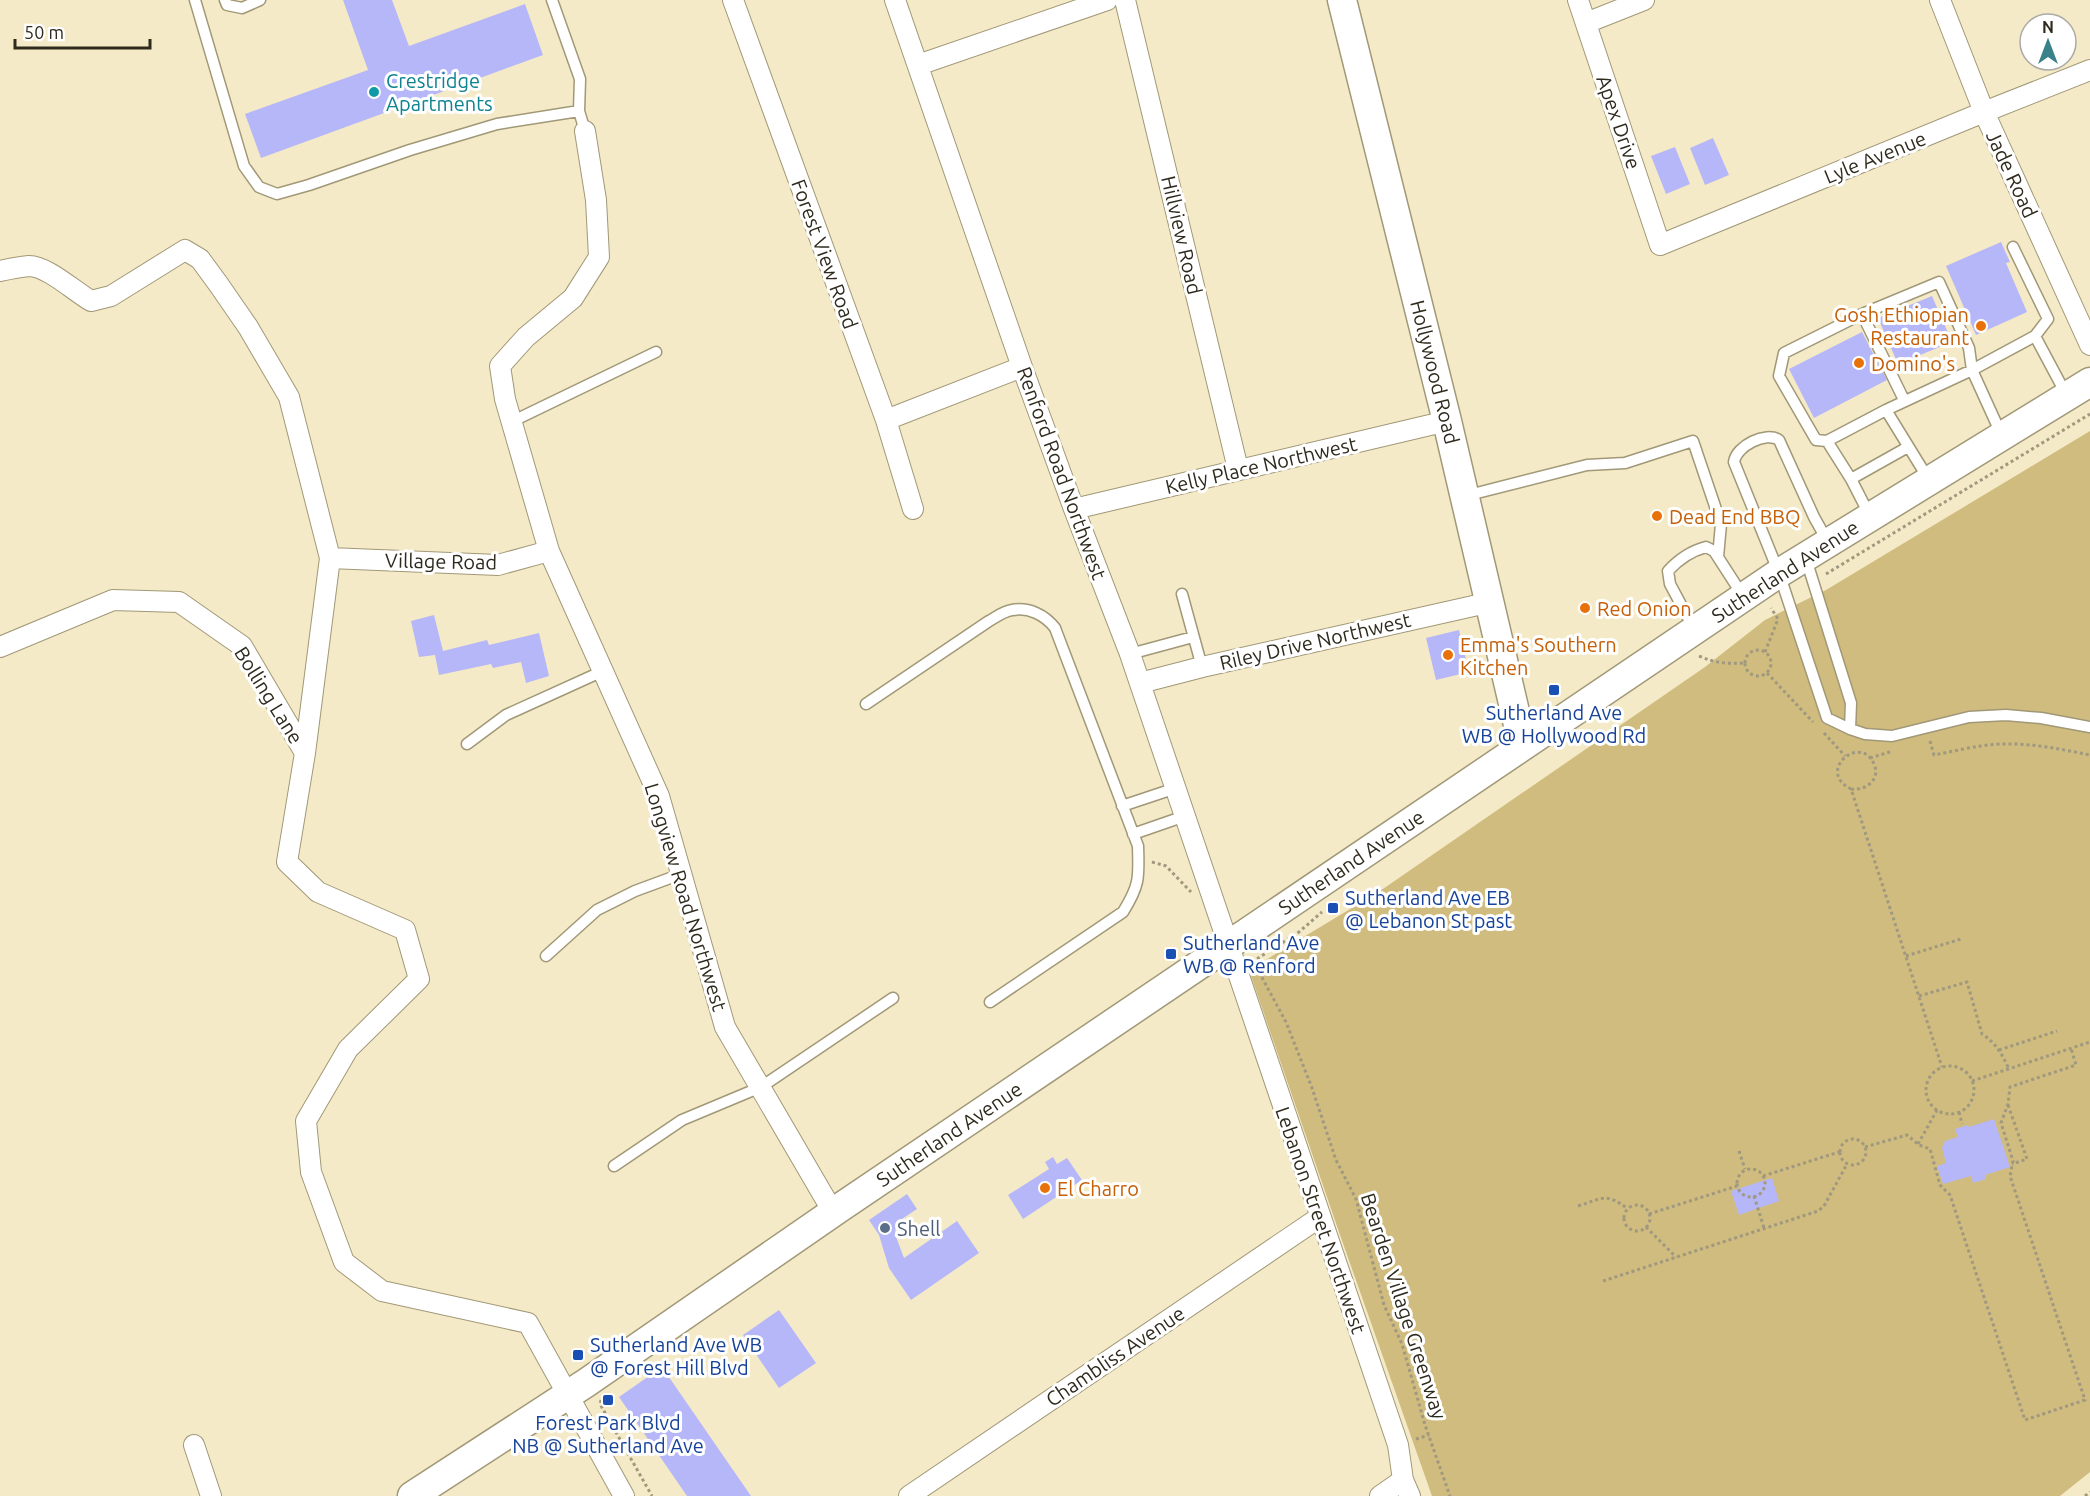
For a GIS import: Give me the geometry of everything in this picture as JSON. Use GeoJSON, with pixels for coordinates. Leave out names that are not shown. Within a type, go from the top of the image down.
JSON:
{"type":"FeatureCollection","features":[{"type":"Feature","properties":{"kind":"street","name":"Forest View Road"},"geometry":{"type":"LineString","coordinates":[[733,0],[886,420],[913,509]]}},
{"type":"Feature","properties":{"kind":"street","name":"Renford Road Northwest"},"geometry":{"type":"LineString","coordinates":[[895,0],[1022,367],[1130,654],[1228,945]]}},
{"type":"Feature","properties":{"kind":"street"},"geometry":{"type":"LineString","coordinates":[[918,65],[1107,0]]}},
{"type":"Feature","properties":{"kind":"street","name":"Hillview Road"},"geometry":{"type":"LineString","coordinates":[[1125,0],[1238,469]]}},
{"type":"Feature","properties":{"kind":"street","name":"Hollywood Road"},"geometry":{"type":"LineString","coordinates":[[1342,0],[1448,421],[1523,746]]}},
{"type":"Feature","properties":{"kind":"street","name":"Apex Drive"},"geometry":{"type":"LineString","coordinates":[[1578,0],[1660,245]]}},
{"type":"Feature","properties":{"kind":"street"},"geometry":{"type":"LineString","coordinates":[[1586,23],[1644,0]]}},
{"type":"Feature","properties":{"kind":"street","name":"Jade Road"},"geometry":{"type":"LineString","coordinates":[[1940,0],[1984,112],[2090,345]]}},
{"type":"Feature","properties":{"kind":"street","name":"Lyle Avenue"},"geometry":{"type":"LineString","coordinates":[[1660,245],[2090,70]]}},
{"type":"Feature","properties":{"kind":"street","name":"Longview Road Northwest"},"geometry":{"type":"LineString","coordinates":[[585,130],[596,200],[599,257],[573,298],[526,337],[500,366],[505,399],[549,551],[659,796],[725,1027],[833,1212]]}},
{"type":"Feature","properties":{"kind":"street"},"geometry":{"type":"LineString","coordinates":[[0,271],[30,266],[47,271],[91,301],[111,296],[185,250],[200,259],[219,285],[248,327],[289,397],[330,558],[305,753],[287,862],[318,892],[405,930],[419,979],[348,1049],[306,1121],[311,1172],[344,1262],[382,1291],[528,1323],[624,1496]]}},
{"type":"Feature","properties":{"kind":"street"},"geometry":{"type":"LineString","coordinates":[[886,420],[1022,367]]}},
{"type":"Feature","properties":{"kind":"street","name":"Sutherland Avenue"},"geometry":{"type":"LineString","coordinates":[[412,1496],[568,1395],[833,1212],[1523,746],[1697,643],[1744,596],[1816,549],[2079,389]]}},
{"type":"Feature","properties":{"kind":"street","name":"Kelly Place Northwest"},"geometry":{"type":"LineString","coordinates":[[1074,509],[1448,421]]}},
{"type":"Feature","properties":{"kind":"street","name":"Village Road"},"geometry":{"type":"LineString","coordinates":[[330,558],[498,565],[549,551]]}},
{"type":"Feature","properties":{"kind":"street","name":"Bolling Lane"},"geometry":{"type":"LineString","coordinates":[[0,647],[113,600],[179,602],[242,646],[305,753]]}},
{"type":"Feature","properties":{"kind":"street","name":"Riley Drive Northwest"},"geometry":{"type":"LineString","coordinates":[[1140,683],[1491,602]]}},
{"type":"Feature","properties":{"kind":"street","name":"Lebanon Street Northwest"},"geometry":{"type":"LineString","coordinates":[[1228,945],[1398,1445],[1406,1488]]}},
{"type":"Feature","properties":{"kind":"street","name":"Chambliss Avenue"},"geometry":{"type":"LineString","coordinates":[[909,1496],[1320,1217]]}},
{"type":"Feature","properties":{"kind":"street"},"geometry":{"type":"LineString","coordinates":[[194,1445],[211,1496]]}},
{"type":"Feature","properties":{"kind":"street"},"geometry":{"type":"LineString","coordinates":[[1380,1496],[1406,1488]]}},
{"type":"Feature","properties":{"kind":"lane"},"geometry":{"type":"LineString","coordinates":[[195,0],[244,166],[259,187],[277,194],[497,124],[579,111]]}},
{"type":"Feature","properties":{"kind":"lane"},"geometry":{"type":"LineString","coordinates":[[225,0],[227,5],[242,8],[260,0]]}},
{"type":"Feature","properties":{"kind":"lane"},"geometry":{"type":"LineString","coordinates":[[552,0],[580,79],[579,111],[585,130]]}},
{"type":"Feature","properties":{"kind":"lane"},"geometry":{"type":"LineString","coordinates":[[2002,436],[1972,370],[1969,348],[1939,282],[1862,314],[1784,353],[1779,376],[1816,440],[1827,441],[1904,400],[1972,370],[2035,336],[2048,319],[2013,248]]}},
{"type":"Feature","properties":{"kind":"lane"},"geometry":{"type":"LineString","coordinates":[[1862,314],[1904,400]]}},
{"type":"Feature","properties":{"kind":"lane"},"geometry":{"type":"LineString","coordinates":[[2035,336],[2079,389]]}},
{"type":"Feature","properties":{"kind":"lane"},"geometry":{"type":"LineString","coordinates":[[511,422],[656,352]]}},
{"type":"Feature","properties":{"kind":"lane"},"geometry":{"type":"LineString","coordinates":[[1886,410],[1929,480]]}},
{"type":"Feature","properties":{"kind":"lane"},"geometry":{"type":"LineString","coordinates":[[1850,729],[1851,703],[1816,549],[1814,517],[1779,440],[1775,436],[1767,436],[1739,449],[1734,462],[1779,573],[1827,718],[1850,729],[1865,734],[1892,736],[1969,717],[2006,715],[2041,718],[2090,727]]}},
{"type":"Feature","properties":{"kind":"lane"},"geometry":{"type":"LineString","coordinates":[[1465,496],[1587,465],[1625,463],[1693,441],[1721,524],[1718,557]]}},
{"type":"Feature","properties":{"kind":"lane"},"geometry":{"type":"LineString","coordinates":[[1827,441],[1851,479],[1870,516]]}},
{"type":"Feature","properties":{"kind":"lane"},"geometry":{"type":"LineString","coordinates":[[1851,479],[1908,447]]}},
{"type":"Feature","properties":{"kind":"lane"},"geometry":{"type":"LineString","coordinates":[[1697,643],[1670,584],[1668,571],[1675,562],[1697,549],[1706,547],[1714,551],[1744,596]]}},
{"type":"Feature","properties":{"kind":"lane"},"geometry":{"type":"LineString","coordinates":[[1182,594],[1202,667]]}},
{"type":"Feature","properties":{"kind":"lane"},"geometry":{"type":"LineString","coordinates":[[866,704],[989,621],[1011,610],[1032,611],[1048,619],[1055,628],[1138,846],[1136,891],[1123,912],[990,1002]]}},
{"type":"Feature","properties":{"kind":"lane"},"geometry":{"type":"LineString","coordinates":[[1130,654],[1193,637]]}},
{"type":"Feature","properties":{"kind":"lane"},"geometry":{"type":"LineString","coordinates":[[467,744],[506,716],[603,671]]}},
{"type":"Feature","properties":{"kind":"lane"},"geometry":{"type":"LineString","coordinates":[[1122,806],[1176,788]]}},
{"type":"Feature","properties":{"kind":"lane"},"geometry":{"type":"LineString","coordinates":[[1133,834],[1185,816]]}},
{"type":"Feature","properties":{"kind":"lane"},"geometry":{"type":"LineString","coordinates":[[546,956],[597,910],[635,891],[681,874]]}},
{"type":"Feature","properties":{"kind":"lane"},"geometry":{"type":"LineString","coordinates":[[614,1166],[682,1120],[760,1087],[893,998]]}},
{"type":"Feature","properties":{"kind":"path"},"geometry":{"type":"LineString","coordinates":[[1765,652],[1778,619],[1772,608]]}},
{"type":"Feature","properties":{"kind":"path"},"geometry":{"type":"LineString","coordinates":[[1697,643],[1709,661],[1726,664],[1745,663]]}},
{"type":"Feature","properties":{"kind":"path"},"geometry":{"type":"LineString","coordinates":[[1757,650],[1765,652],[1772,662],[1767,673],[1762,676],[1753,675],[1746,669],[1745,663],[1746,656],[1757,650]]}},
{"type":"Feature","properties":{"kind":"path"},"geometry":{"type":"LineString","coordinates":[[1767,673],[1814,723]]}},
{"type":"Feature","properties":{"kind":"path"},"geometry":{"type":"LineString","coordinates":[[1822,731],[1845,756]]}},
{"type":"Feature","properties":{"kind":"path"},"geometry":{"type":"LineString","coordinates":[[1920,743],[1930,740],[1935,755],[1983,745],[2018,744],[2053,747],[2090,755]]}},
{"type":"Feature","properties":{"kind":"path"},"geometry":{"type":"LineString","coordinates":[[1870,758],[1900,749]]}},
{"type":"Feature","properties":{"kind":"path"},"geometry":{"type":"LineString","coordinates":[[1860,753],[1870,758],[1875,768],[1873,780],[1864,789],[1851,789],[1845,786],[1838,775],[1840,763],[1845,756],[1860,753]]}},
{"type":"Feature","properties":{"kind":"path"},"geometry":{"type":"LineString","coordinates":[[1851,789],[1942,1066]]}},
{"type":"Feature","properties":{"kind":"path"},"geometry":{"type":"LineString","coordinates":[[1139,862],[1154,862],[1166,866],[1197,899]]}},
{"type":"Feature","properties":{"kind":"path"},"geometry":{"type":"LineString","coordinates":[[1906,956],[1961,939]]}},
{"type":"Feature","properties":{"kind":"path","name":"Bearden Village Greenway"},"geometry":{"type":"LineString","coordinates":[[1259,972],[1286,1022],[1312,1088],[1336,1160],[1356,1199],[1384,1305],[1402,1344],[1425,1425],[1450,1496]]}},
{"type":"Feature","properties":{"kind":"path"},"geometry":{"type":"LineString","coordinates":[[1919,996],[1967,982],[1982,1034],[1999,1050],[2009,1069]]}},
{"type":"Feature","properties":{"kind":"path"},"geometry":{"type":"LineString","coordinates":[[1999,1050],[2057,1031]]}},
{"type":"Feature","properties":{"kind":"path"},"geometry":{"type":"LineString","coordinates":[[1972,1081],[2090,1042]]}},
{"type":"Feature","properties":{"kind":"path"},"geometry":{"type":"LineString","coordinates":[[1865,1147],[1907,1135],[1930,1149],[1940,1185],[1950,1195],[2025,1420],[2085,1400],[2010,1176],[2013,1161],[2001,1123],[2008,1104],[2010,1088],[2076,1065],[2071,1048]]}},
{"type":"Feature","properties":{"kind":"path"},"geometry":{"type":"LineString","coordinates":[[1942,1066],[1959,1067],[1972,1081],[1973,1094],[1970,1102],[1959,1112],[1944,1113],[1937,1110],[1931,1105],[1925,1091],[1929,1076],[1942,1066]]}},
{"type":"Feature","properties":{"kind":"path"},"geometry":{"type":"LineString","coordinates":[[2008,1104],[2027,1159],[2012,1164]]}},
{"type":"Feature","properties":{"kind":"path"},"geometry":{"type":"LineString","coordinates":[[1918,1143],[1937,1110]]}},
{"type":"Feature","properties":{"kind":"path"},"geometry":{"type":"LineString","coordinates":[[1959,1112],[1962,1124]]}},
{"type":"Feature","properties":{"kind":"path"},"geometry":{"type":"LineString","coordinates":[[1852,1139],[1860,1141],[1865,1147],[1864,1159],[1856,1164],[1847,1164],[1841,1158],[1840,1151],[1844,1142],[1852,1139]]}},
{"type":"Feature","properties":{"kind":"path"},"geometry":{"type":"LineString","coordinates":[[1739,1151],[1746,1169]]}},
{"type":"Feature","properties":{"kind":"path"},"geometry":{"type":"LineString","coordinates":[[1764,1176],[1840,1151]]}},
{"type":"Feature","properties":{"kind":"path"},"geometry":{"type":"LineString","coordinates":[[1603,1281],[1818,1211],[1824,1206],[1847,1164]]}},
{"type":"Feature","properties":{"kind":"path"},"geometry":{"type":"LineString","coordinates":[[1746,1169],[1756,1169],[1764,1176],[1763,1190],[1754,1196],[1743,1195],[1737,1186],[1738,1174],[1746,1169]]}},
{"type":"Feature","properties":{"kind":"path"},"geometry":{"type":"LineString","coordinates":[[1649,1214],[1737,1186]]}},
{"type":"Feature","properties":{"kind":"path"},"geometry":{"type":"LineString","coordinates":[[1754,1196],[1764,1228]]}},
{"type":"Feature","properties":{"kind":"path"},"geometry":{"type":"LineString","coordinates":[[1578,1206],[1605,1197],[1613,1197],[1629,1209]]}},
{"type":"Feature","properties":{"kind":"path"},"geometry":{"type":"LineString","coordinates":[[1642,1206],[1649,1214],[1650,1220],[1646,1227],[1635,1231],[1627,1226],[1624,1218],[1629,1209],[1642,1206]]}},
{"type":"Feature","properties":{"kind":"path"},"geometry":{"type":"LineString","coordinates":[[1646,1227],[1676,1257]]}},
{"type":"Feature","properties":{"kind":"path"},"geometry":{"type":"LineString","coordinates":[[600,1404],[652,1496]]}},
{"type":"Feature","properties":{"kind":"path"},"geometry":{"type":"LineString","coordinates":[[2085,1496],[2090,1492]]}},
{"type":"Feature","properties":{"kind":"shaded area"},"geometry":{"type":"Polygon","coordinates":[[[2090,431],[2090,1472],[2060,1496],[1432,1496],[1249,970],[1380,891],[1705,667],[1765,620],[1826,590],[2090,431]]]}},
{"type":"Feature","properties":{"kind":"building","name":"Crestridge Apartments"},"geometry":{"type":"Polygon","coordinates":[[[343,0],[392,0],[409,46],[525,4],[543,55],[261,158],[245,114],[368,70],[343,0]]]}},
{"type":"Feature","properties":{"kind":"building"},"geometry":{"type":"Polygon","coordinates":[[[1713,138],[1729,175],[1705,185],[1690,148],[1713,138]]]}},
{"type":"Feature","properties":{"kind":"building"},"geometry":{"type":"Polygon","coordinates":[[[1675,147],[1690,184],[1666,194],[1651,156],[1675,147]]]}},
{"type":"Feature","properties":{"kind":"building"},"geometry":{"type":"Polygon","coordinates":[[[2001,242],[2010,262],[2006,263],[2027,312],[1976,335],[1946,266],[2001,242]]]}},
{"type":"Feature","properties":{"kind":"building"},"geometry":{"type":"Polygon","coordinates":[[[1932,296],[1952,342],[1898,364],[1878,318],[1932,296]]]}},
{"type":"Feature","properties":{"kind":"building"},"geometry":{"type":"Polygon","coordinates":[[[1862,332],[1887,380],[1814,418],[1789,369],[1862,332]]]}},
{"type":"Feature","properties":{"kind":"building"},"geometry":{"type":"Polygon","coordinates":[[[434,615],[443,651],[487,640],[489,645],[539,633],[549,676],[526,683],[521,662],[493,668],[491,664],[439,675],[435,655],[419,657],[411,621],[434,615]]]}},
{"type":"Feature","properties":{"kind":"building","name":"Emma's Southern Kitchen"},"geometry":{"type":"Polygon","coordinates":[[[1459,630],[1469,672],[1436,680],[1426,638],[1459,630]]]}},
{"type":"Feature","properties":{"kind":"building"},"geometry":{"type":"Polygon","coordinates":[[[1994,1119],[2010,1167],[1985,1175],[1986,1179],[1973,1183],[1971,1176],[1943,1184],[1937,1166],[1946,1163],[1942,1148],[1945,1141],[1958,1137],[1955,1129],[1994,1119]]]}},
{"type":"Feature","properties":{"kind":"building","name":"El Charro"},"geometry":{"type":"Polygon","coordinates":[[[1053,1157],[1057,1164],[1067,1158],[1082,1180],[1023,1219],[1008,1195],[1049,1169],[1045,1162],[1053,1157]]]}},
{"type":"Feature","properties":{"kind":"building"},"geometry":{"type":"Polygon","coordinates":[[[1772,1178],[1779,1201],[1739,1215],[1731,1191],[1772,1178]]]}},
{"type":"Feature","properties":{"kind":"building"},"geometry":{"type":"Polygon","coordinates":[[[907,1194],[917,1209],[896,1223],[895,1234],[904,1258],[957,1221],[979,1253],[911,1300],[889,1268],[879,1235],[869,1220],[907,1194]]]}},
{"type":"Feature","properties":{"kind":"building"},"geometry":{"type":"Polygon","coordinates":[[[779,1310],[816,1363],[779,1388],[743,1335],[779,1310]]]}},
{"type":"Feature","properties":{"kind":"building"},"geometry":{"type":"Polygon","coordinates":[[[662,1367],[751,1496],[687,1496],[619,1397],[662,1367]]]}},
{"type":"Feature","properties":{"kind":"place","name":"Crestridge Apartments"},"geometry":{"type":"Point","coordinates":[374,92]}},
{"type":"Feature","properties":{"kind":"place","name":"Gosh Ethiopian Restaurant"},"geometry":{"type":"Point","coordinates":[1981,326]}},
{"type":"Feature","properties":{"kind":"place","name":"Domino's"},"geometry":{"type":"Point","coordinates":[1859,363]}},
{"type":"Feature","properties":{"kind":"place","name":"Dead End BBQ"},"geometry":{"type":"Point","coordinates":[1657,516]}},
{"type":"Feature","properties":{"kind":"place","name":"Red Onion"},"geometry":{"type":"Point","coordinates":[1585,608]}},
{"type":"Feature","properties":{"kind":"place","name":"Emma's Southern Kitchen"},"geometry":{"type":"Point","coordinates":[1448,655]}},
{"type":"Feature","properties":{"kind":"place","name":"Sutherland Ave WB @ Hollywood Rd"},"geometry":{"type":"Point","coordinates":[1554,690]}},
{"type":"Feature","properties":{"kind":"place","name":"Sutherland Ave EB @ Lebanon St past"},"geometry":{"type":"Point","coordinates":[1333,908]}},
{"type":"Feature","properties":{"kind":"place","name":"Sutherland Ave WB @ Renford"},"geometry":{"type":"Point","coordinates":[1171,954]}},
{"type":"Feature","properties":{"kind":"place","name":"El Charro"},"geometry":{"type":"Point","coordinates":[1045,1188]}},
{"type":"Feature","properties":{"kind":"place","name":"Shell"},"geometry":{"type":"Point","coordinates":[885,1228]}},
{"type":"Feature","properties":{"kind":"place","name":"Sutherland Ave WB @ Forest Hill Blvd"},"geometry":{"type":"Point","coordinates":[578,1355]}},
{"type":"Feature","properties":{"kind":"place","name":"Forest Park Blvd NB @ Sutherland Ave"},"geometry":{"type":"Point","coordinates":[608,1400]}}]}
